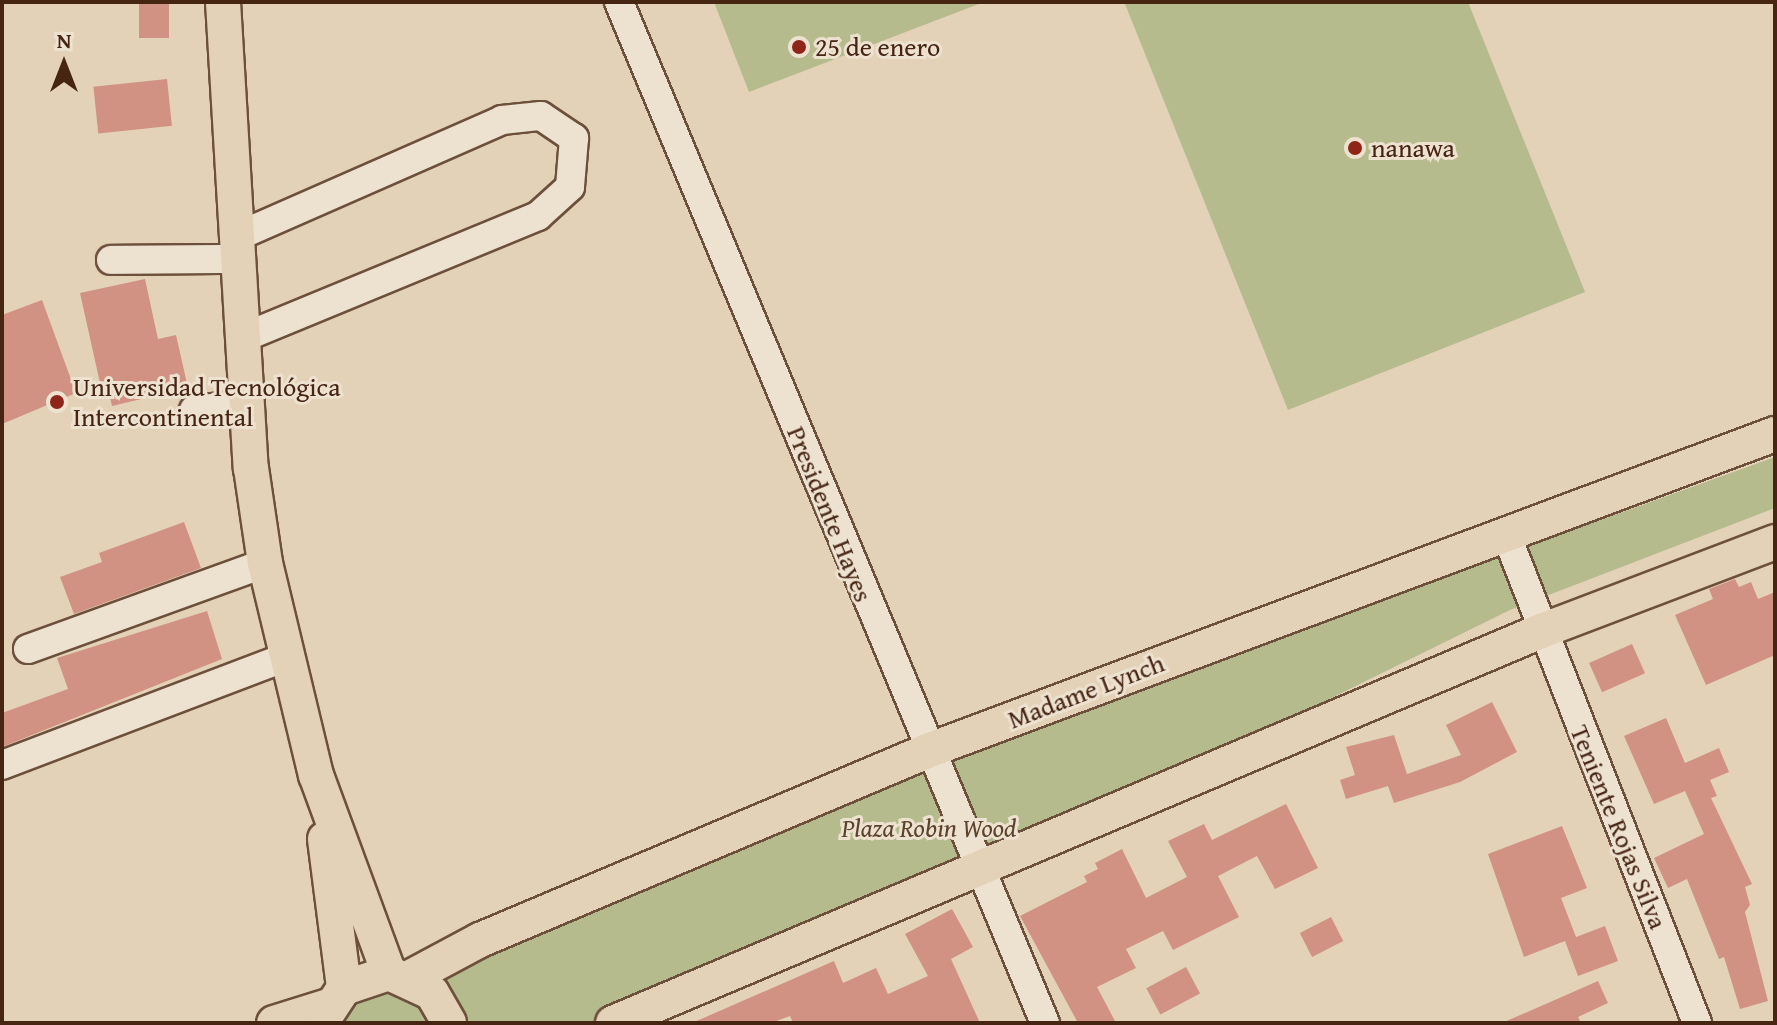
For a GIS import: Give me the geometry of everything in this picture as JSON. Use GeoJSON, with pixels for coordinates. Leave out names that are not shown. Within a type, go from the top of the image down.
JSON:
{"type":"FeatureCollection","features":[{"type":"Feature","properties":{"kind":"main road"},"geometry":{"type":"LineString","coordinates":[[223,2],[247,404],[265,563],[284,658],[316,775],[399,975],[432,993],[449,1023]]}},
{"type":"Feature","properties":{"kind":"main road","name":"Madame Lynch"},"geometry":{"type":"LineString","coordinates":[[274,1023],[331,1006],[927,751],[1775,434]]}},
{"type":"Feature","properties":{"kind":"main road"},"geometry":{"type":"LineString","coordinates":[[613,1023],[1541,631],[1775,542]]}},
{"type":"Feature","properties":{"kind":"main road"},"geometry":{"type":"LineString","coordinates":[[316,775],[331,1006]]}},
{"type":"Feature","properties":{"kind":"street","name":"Presidente Hayes"},"geometry":{"type":"LineString","coordinates":[[619,2],[927,751],[982,868],[1045,1023]]}},
{"type":"Feature","properties":{"kind":"street"},"geometry":{"type":"LineString","coordinates":[[111,260],[236,248],[502,120],[541,116],[574,138],[570,187],[538,216],[242,338]]}},
{"type":"Feature","properties":{"kind":"street"},"geometry":{"type":"LineString","coordinates":[[194,410],[247,404]]}},
{"type":"Feature","properties":{"kind":"street","name":"Teniente Rojas Silva"},"geometry":{"type":"LineString","coordinates":[[1506,534],[1541,631],[1697,1023]]}},
{"type":"Feature","properties":{"kind":"street"},"geometry":{"type":"LineString","coordinates":[[28,649],[265,563]]}},
{"type":"Feature","properties":{"kind":"street"},"geometry":{"type":"LineString","coordinates":[[2,765],[284,658]]}},
{"type":"Feature","properties":{"kind":"green space","name":"25 de enero"},"geometry":{"type":"Polygon","coordinates":[[[714,2],[984,2],[749,92],[714,2]]]}},
{"type":"Feature","properties":{"kind":"green space","name":"nanawa"},"geometry":{"type":"Polygon","coordinates":[[[1468,2],[1585,292],[1288,410],[1125,4],[1468,2]]]}},
{"type":"Feature","properties":{"kind":"green space","name":"Plaza Robin Wood"},"geometry":{"type":"Polygon","coordinates":[[[1775,457],[1775,508],[1510,610],[964,879],[636,1023],[458,1023],[432,982],[915,768],[1775,457]]]}},
{"type":"Feature","properties":{"kind":"green space"},"geometry":{"type":"Polygon","coordinates":[[[380,990],[398,991],[426,1008],[433,1023],[340,1023],[349,1006],[380,990]]]}},
{"type":"Feature","properties":{"kind":"building"},"geometry":{"type":"Polygon","coordinates":[[[139,2],[169,2],[169,38],[139,38],[139,2]]]}},
{"type":"Feature","properties":{"kind":"building"},"geometry":{"type":"Polygon","coordinates":[[[167,79],[172,126],[98,133],[93,87],[167,79]]]}},
{"type":"Feature","properties":{"kind":"building"},"geometry":{"type":"Polygon","coordinates":[[[145,279],[158,339],[176,335],[188,388],[112,406],[106,380],[100,383],[80,293],[145,279]]]}},
{"type":"Feature","properties":{"kind":"building"},"geometry":{"type":"Polygon","coordinates":[[[42,300],[76,393],[2,424],[2,315],[42,300]]]}},
{"type":"Feature","properties":{"kind":"building"},"geometry":{"type":"Polygon","coordinates":[[[184,522],[201,568],[74,614],[60,577],[102,562],[99,553],[184,522]]]}},
{"type":"Feature","properties":{"kind":"building"},"geometry":{"type":"Polygon","coordinates":[[[1735,579],[1739,587],[1751,582],[1758,599],[1775,592],[1775,655],[1706,685],[1675,615],[1713,599],[1709,589],[1735,579]]]}},
{"type":"Feature","properties":{"kind":"building"},"geometry":{"type":"Polygon","coordinates":[[[207,611],[222,659],[2,747],[2,713],[68,689],[57,658],[207,611]]]}},
{"type":"Feature","properties":{"kind":"building"},"geometry":{"type":"Polygon","coordinates":[[[1632,644],[1645,673],[1602,692],[1589,663],[1632,644]]]}},
{"type":"Feature","properties":{"kind":"building"},"geometry":{"type":"Polygon","coordinates":[[[1492,702],[1517,752],[1460,782],[1394,803],[1388,786],[1346,799],[1340,780],[1355,775],[1346,747],[1394,735],[1407,774],[1461,755],[1446,725],[1492,702]]]}},
{"type":"Feature","properties":{"kind":"building"},"geometry":{"type":"Polygon","coordinates":[[[1666,718],[1685,763],[1719,748],[1729,772],[1710,780],[1717,796],[1711,798],[1752,884],[1745,887],[1750,905],[1745,912],[1768,1001],[1740,1009],[1724,957],[1719,959],[1687,879],[1668,888],[1654,858],[1704,834],[1685,791],[1654,804],[1624,736],[1666,718]]]}},
{"type":"Feature","properties":{"kind":"building"},"geometry":{"type":"Polygon","coordinates":[[[1286,804],[1318,868],[1275,889],[1257,856],[1218,876],[1239,917],[1173,950],[1163,931],[1126,949],[1136,968],[1097,987],[1116,1023],[1078,1023],[1020,916],[1087,882],[1084,876],[1098,869],[1095,863],[1122,849],[1146,898],[1187,877],[1168,841],[1204,824],[1212,840],[1286,804]]]}},
{"type":"Feature","properties":{"kind":"building"},"geometry":{"type":"Polygon","coordinates":[[[1562,826],[1587,888],[1561,898],[1576,937],[1605,926],[1618,961],[1578,976],[1565,941],[1524,957],[1488,854],[1562,826]]]}},
{"type":"Feature","properties":{"kind":"building"},"geometry":{"type":"Polygon","coordinates":[[[952,909],[973,947],[951,959],[980,1023],[793,1023],[790,1016],[771,1023],[692,1023],[834,961],[843,983],[876,968],[888,994],[928,976],[905,934],[952,909]]]}},
{"type":"Feature","properties":{"kind":"building"},"geometry":{"type":"Polygon","coordinates":[[[1331,917],[1343,941],[1312,957],[1300,933],[1331,917]]]}},
{"type":"Feature","properties":{"kind":"building"},"geometry":{"type":"Polygon","coordinates":[[[1186,967],[1200,993],[1160,1015],[1146,988],[1186,967]]]}},
{"type":"Feature","properties":{"kind":"building"},"geometry":{"type":"Polygon","coordinates":[[[1598,981],[1608,1003],[1578,1017],[1581,1023],[1502,1023],[1598,981]]]}},
{"type":"Feature","properties":{"kind":"place","name":"25 de enero"},"geometry":{"type":"Point","coordinates":[799,47]}},
{"type":"Feature","properties":{"kind":"place","name":"nanawa"},"geometry":{"type":"Point","coordinates":[1355,148]}},
{"type":"Feature","properties":{"kind":"place","name":"Universidad Tecnológica Intercontinental"},"geometry":{"type":"Point","coordinates":[57,402]}}]}
